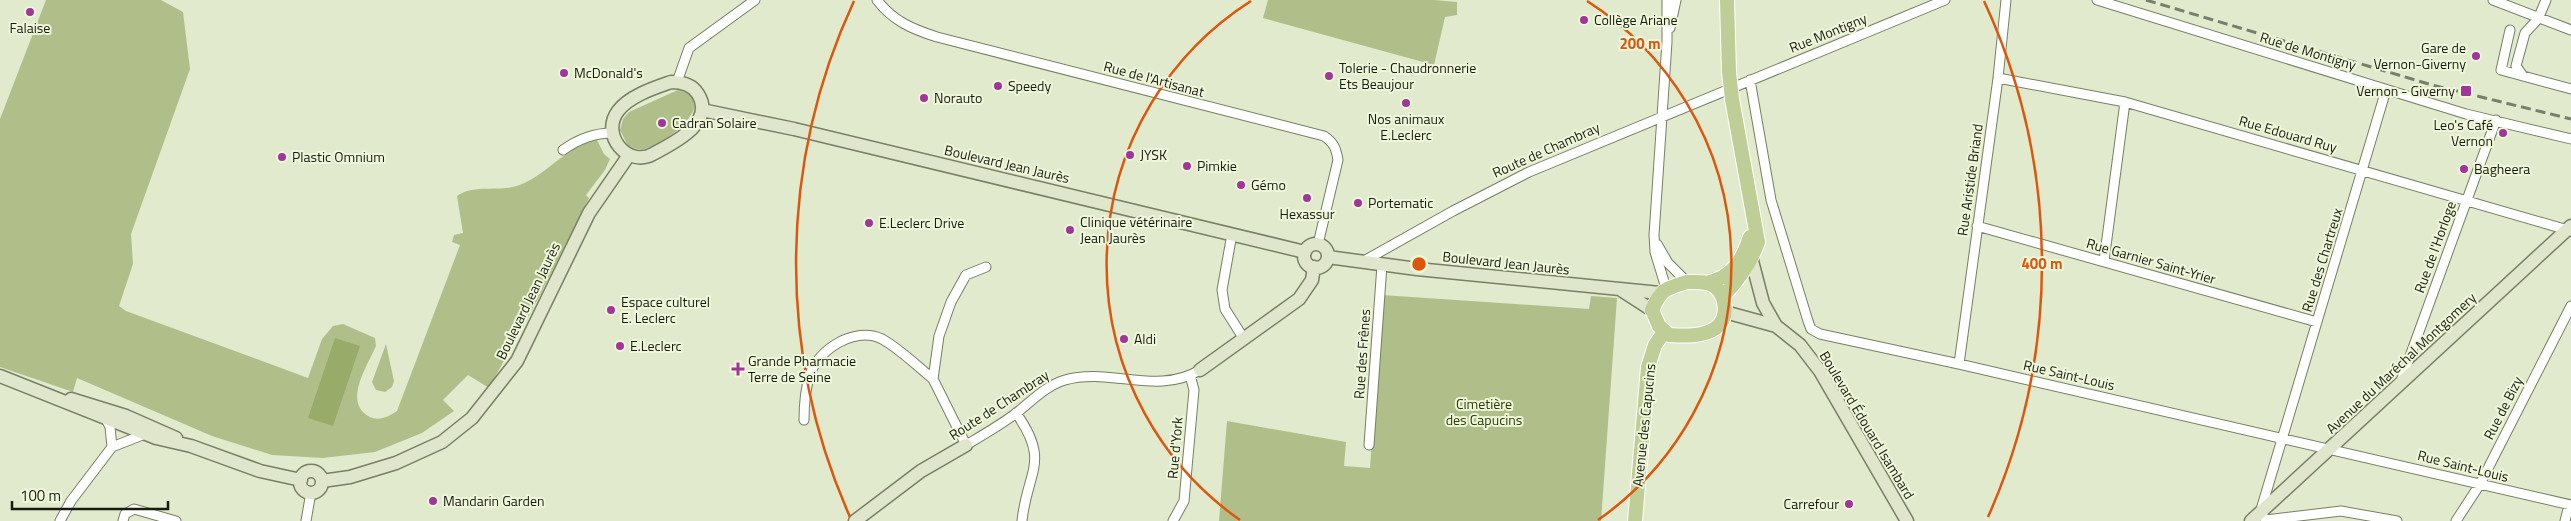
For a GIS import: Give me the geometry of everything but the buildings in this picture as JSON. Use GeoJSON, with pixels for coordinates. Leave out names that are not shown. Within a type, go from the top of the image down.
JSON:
{"type":"FeatureCollection","features":[{"type":"Feature","properties":{"kind":"main road"},"geometry":{"type":"LineString","coordinates":[[1722,296],[1739,280],[1752,261],[1758,242],[1756,222],[1732,99],[1727,0]]}},
{"type":"Feature","properties":{"kind":"main road"},"geometry":{"type":"LineString","coordinates":[[678,82],[691,86],[698,94],[702,110],[694,127],[648,157],[629,155],[617,144],[612,133],[614,119],[624,105],[660,86],[678,82]]}},
{"type":"Feature","properties":{"kind":"main road","name":"Boulevard Jean Jaurès"},"geometry":{"type":"LineString","coordinates":[[702,110],[767,122],[1305,252]]}},
{"type":"Feature","properties":{"kind":"main road","name":"Boulevard Jean Jaurès"},"geometry":{"type":"LineString","coordinates":[[322,481],[350,477],[396,463],[442,442],[472,418],[518,361],[589,213],[629,155]]}},
{"type":"Feature","properties":{"kind":"main road"},"geometry":{"type":"LineString","coordinates":[[1706,283],[1728,276],[1738,265],[1756,222]]}},
{"type":"Feature","properties":{"kind":"main road","name":"Avenue du Maréchal Montgomery"},"geometry":{"type":"LineString","coordinates":[[2256,517],[2570,229]]}},
{"type":"Feature","properties":{"kind":"main road"},"geometry":{"type":"LineString","coordinates":[[1318,244],[1326,250],[1328,257],[1323,265],[1314,267],[1306,261],[1305,252],[1309,246],[1318,244]]}},
{"type":"Feature","properties":{"kind":"main road","name":"Boulevard Jean Jaurès"},"geometry":{"type":"LineString","coordinates":[[1328,257],[1361,263],[1621,290],[1626,288],[1663,291]]}},
{"type":"Feature","properties":{"kind":"main road","name":"Boulevard Édouard Isambard"},"geometry":{"type":"LineString","coordinates":[[1752,261],[1763,304],[1776,326]]}},
{"type":"Feature","properties":{"kind":"main road","name":"Route de Chambray"},"geometry":{"type":"LineString","coordinates":[[1195,372],[1299,299],[1312,280],[1314,267]]}},
{"type":"Feature","properties":{"kind":"main road"},"geometry":{"type":"LineString","coordinates":[[1687,282],[1706,283],[1714,286],[1722,296],[1725,312],[1717,327],[1710,331],[1690,335],[1669,335],[1664,332],[1655,320],[1652,310],[1663,291],[1687,282]]}},
{"type":"Feature","properties":{"kind":"main road","name":"Boulevard Jean Jaurès"},"geometry":{"type":"LineString","coordinates":[[1621,290],[1652,310]]}},
{"type":"Feature","properties":{"kind":"main road","name":"Boulevard Édouard Isambard"},"geometry":{"type":"LineString","coordinates":[[1725,312],[1776,326],[1800,344],[1820,370],[1907,521]]}},
{"type":"Feature","properties":{"kind":"main road","name":"Avenue des Capucins"},"geometry":{"type":"LineString","coordinates":[[1635,521],[1648,367],[1654,345],[1664,332]]}},
{"type":"Feature","properties":{"kind":"main road"},"geometry":{"type":"LineString","coordinates":[[0,376],[50,394],[87,403],[126,416],[192,446]]}},
{"type":"Feature","properties":{"kind":"main road"},"geometry":{"type":"LineString","coordinates":[[50,394],[74,407],[146,434],[192,446],[260,471],[301,480]]}},
{"type":"Feature","properties":{"kind":"main road","name":"Route de Chambray"},"geometry":{"type":"LineString","coordinates":[[855,521],[921,471],[966,445]]}},
{"type":"Feature","properties":{"kind":"main road"},"geometry":{"type":"LineString","coordinates":[[310,471],[317,472],[322,481],[318,490],[311,492],[302,487],[301,480],[304,474],[310,471]]}},
{"type":"Feature","properties":{"kind":"street"},"geometry":{"type":"LineString","coordinates":[[678,82],[689,48],[755,0]]}},
{"type":"Feature","properties":{"kind":"street","name":"Rue de l'Artisanat"},"geometry":{"type":"LineString","coordinates":[[877,0],[888,15],[902,23],[938,37],[1324,136],[1332,141],[1336,148],[1338,160],[1318,244]]}},
{"type":"Feature","properties":{"kind":"street"},"geometry":{"type":"LineString","coordinates":[[1663,291],[1655,252],[1654,235],[1667,42],[1667,0]]}},
{"type":"Feature","properties":{"kind":"street"},"geometry":{"type":"LineString","coordinates":[[1667,42],[1676,0]]}},
{"type":"Feature","properties":{"kind":"street","name":"Rue Montigny"},"geometry":{"type":"LineString","coordinates":[[1750,80],[1945,0]]}},
{"type":"Feature","properties":{"kind":"street","name":"Rue Aristide Briand"},"geometry":{"type":"LineString","coordinates":[[1959,364],[1998,78],[2006,0]]}},
{"type":"Feature","properties":{"kind":"street","name":"Rue de Montigny"},"geometry":{"type":"LineString","coordinates":[[2097,0],[2214,34],[2224,40],[2466,114],[2571,139]]}},
{"type":"Feature","properties":{"kind":"street"},"geometry":{"type":"LineString","coordinates":[[2493,0],[2517,8],[2538,19],[2571,30]]}},
{"type":"Feature","properties":{"kind":"street"},"geometry":{"type":"LineString","coordinates":[[2523,76],[2516,66],[2525,32],[2538,19],[2546,0]]}},
{"type":"Feature","properties":{"kind":"street"},"geometry":{"type":"LineString","coordinates":[[2510,30],[2500,67],[2504,72],[2571,88]]}},
{"type":"Feature","properties":{"kind":"street","name":"Rue Edouard Ruy"},"geometry":{"type":"LineString","coordinates":[[1998,78],[2125,102],[2570,229]]}},
{"type":"Feature","properties":{"kind":"street","name":"Route de Chambray"},"geometry":{"type":"LineString","coordinates":[[1361,263],[1452,211],[1530,172],[1750,80]]}},
{"type":"Feature","properties":{"kind":"street","name":"Rue Saint-Louis"},"geometry":{"type":"LineString","coordinates":[[1750,80],[1771,200],[1811,329],[1820,334],[2330,448],[2570,505]]}},
{"type":"Feature","properties":{"kind":"street","name":"Rue des Chartreux"},"geometry":{"type":"LineString","coordinates":[[2256,517],[2364,170],[2386,90]]}},
{"type":"Feature","properties":{"kind":"street"},"geometry":{"type":"LineString","coordinates":[[2104,261],[2125,102]]}},
{"type":"Feature","properties":{"kind":"street","name":"Rue de l'Horloge"},"geometry":{"type":"LineString","coordinates":[[2400,384],[2496,120]]}},
{"type":"Feature","properties":{"kind":"street"},"geometry":{"type":"LineString","coordinates":[[563,150],[573,143],[600,134],[612,133]]}},
{"type":"Feature","properties":{"kind":"street","name":"Rue Garnier Saint-Yrier"},"geometry":{"type":"LineString","coordinates":[[1977,226],[2317,322]]}},
{"type":"Feature","properties":{"kind":"street"},"geometry":{"type":"LineString","coordinates":[[1232,234],[1222,290],[1225,309],[1244,339]]}},
{"type":"Feature","properties":{"kind":"street"},"geometry":{"type":"LineString","coordinates":[[1654,235],[1668,263],[1687,282]]}},
{"type":"Feature","properties":{"kind":"street","name":"Rue des Frênes"},"geometry":{"type":"LineString","coordinates":[[1369,445],[1382,265]]}},
{"type":"Feature","properties":{"kind":"street"},"geometry":{"type":"LineString","coordinates":[[932,380],[939,336],[951,302],[966,275],[986,267]]}},
{"type":"Feature","properties":{"kind":"street","name":"Rue de Bizy"},"geometry":{"type":"LineString","coordinates":[[2456,521],[2480,484],[2571,306]]}},
{"type":"Feature","properties":{"kind":"street"},"geometry":{"type":"LineString","coordinates":[[804,420],[804,398],[810,372],[821,358],[837,343],[850,338],[865,336],[880,338],[932,380],[966,445]]}},
{"type":"Feature","properties":{"kind":"street","name":"Route de Chambray"},"geometry":{"type":"LineString","coordinates":[[966,445],[1016,413],[1043,391],[1064,380],[1082,377],[1154,382],[1176,380],[1195,372]]}},
{"type":"Feature","properties":{"kind":"street","name":"Rue d'York"},"geometry":{"type":"LineString","coordinates":[[1173,521],[1184,501],[1195,372]]}},
{"type":"Feature","properties":{"kind":"street"},"geometry":{"type":"LineString","coordinates":[[1016,413],[1029,432],[1034,444],[1035,466],[1022,521]]}},
{"type":"Feature","properties":{"kind":"street"},"geometry":{"type":"LineString","coordinates":[[106,419],[110,427],[112,447]]}},
{"type":"Feature","properties":{"kind":"street"},"geometry":{"type":"LineString","coordinates":[[60,521],[72,501],[112,447],[146,434]]}},
{"type":"Feature","properties":{"kind":"street"},"geometry":{"type":"LineString","coordinates":[[306,521],[311,492]]}},
{"type":"Feature","properties":{"kind":"street"},"geometry":{"type":"LineString","coordinates":[[2565,521],[2570,505]]}},
{"type":"Feature","properties":{"kind":"street"},"geometry":{"type":"LineString","coordinates":[[122,521],[125,514],[134,509],[176,521]]}},
{"type":"Feature","properties":{"kind":"street"},"geometry":{"type":"LineString","coordinates":[[2256,517],[2266,520],[2341,510],[2397,521]]}},
{"type":"Feature","properties":{"kind":"green space"},"geometry":{"type":"Polygon","coordinates":[[[46,0],[161,0],[183,12],[190,69],[131,234],[133,264],[119,306],[126,311],[308,378],[322,339],[333,326],[343,324],[375,338],[376,346],[363,373],[357,392],[361,409],[368,416],[375,419],[383,418],[397,411],[460,245],[452,242],[454,235],[463,233],[457,196],[470,191],[513,187],[524,183],[574,149],[585,143],[597,140],[604,154],[610,159],[605,170],[586,195],[589,198],[538,299],[489,388],[468,375],[443,400],[454,411],[422,433],[375,452],[323,458],[272,455],[212,436],[77,378],[73,392],[0,367],[0,119],[46,0]]]}},
{"type":"Feature","properties":{"kind":"green space"},"geometry":{"type":"Polygon","coordinates":[[[1268,0],[1434,0],[1457,2],[1457,15],[1445,17],[1434,65],[1263,18],[1268,0]]]}},
{"type":"Feature","properties":{"kind":"green space"},"geometry":{"type":"Polygon","coordinates":[[[678,90],[691,95],[695,103],[693,112],[686,122],[664,140],[653,146],[636,149],[628,146],[620,130],[623,119],[629,112],[678,90]]]}},
{"type":"Feature","properties":{"kind":"green space","name":"Cimetière des Capucins"},"geometry":{"type":"Polygon","coordinates":[[[1382,295],[1589,309],[1591,296],[1617,298],[1601,521],[1219,521],[1227,421],[1346,442],[1344,466],[1370,468],[1382,295]]]}},
{"type":"Feature","properties":{"kind":"green space"},"geometry":{"type":"Polygon","coordinates":[[[386,344],[394,381],[392,387],[385,392],[376,390],[372,382],[386,344]]]}},
{"type":"Feature","properties":{"kind":"shaded area"},"geometry":{"type":"Polygon","coordinates":[[[335,338],[360,346],[333,426],[308,418],[335,338]]]}},
{"type":"Feature","properties":{"kind":"railway"},"geometry":{"type":"LineString","coordinates":[[2146,0],[2432,85],[2571,119]]}},
{"type":"Feature","properties":{"kind":"place","name":"Falaise"},"geometry":{"type":"Point","coordinates":[30,12]}},
{"type":"Feature","properties":{"kind":"place","name":"Collège Ariane"},"geometry":{"type":"Point","coordinates":[1584,20]}},
{"type":"Feature","properties":{"kind":"place","name":"Gare de Vernon-Giverny"},"geometry":{"type":"Point","coordinates":[2476,56]}},
{"type":"Feature","properties":{"kind":"place","name":"McDonald's"},"geometry":{"type":"Point","coordinates":[564,73]}},
{"type":"Feature","properties":{"kind":"place","name":"Tolerie - Chaudronnerie Ets Beaujour"},"geometry":{"type":"Point","coordinates":[1329,76]}},
{"type":"Feature","properties":{"kind":"place","name":"Speedy"},"geometry":{"type":"Point","coordinates":[998,86]}},
{"type":"Feature","properties":{"kind":"place","name":"Vernon - Giverny"},"geometry":{"type":"Point","coordinates":[2466,91]}},
{"type":"Feature","properties":{"kind":"place","name":"Norauto"},"geometry":{"type":"Point","coordinates":[924,98]}},
{"type":"Feature","properties":{"kind":"place","name":"Nos animaux E.Leclerc"},"geometry":{"type":"Point","coordinates":[1406,103]}},
{"type":"Feature","properties":{"kind":"place","name":"Cadran Solaire"},"geometry":{"type":"Point","coordinates":[662,123]}},
{"type":"Feature","properties":{"kind":"place","name":"Leo's Café Vernon"},"geometry":{"type":"Point","coordinates":[2503,133]}},
{"type":"Feature","properties":{"kind":"place","name":"JYSK"},"geometry":{"type":"Point","coordinates":[1130,155]}},
{"type":"Feature","properties":{"kind":"place","name":"Plastic Omnium"},"geometry":{"type":"Point","coordinates":[282,157]}},
{"type":"Feature","properties":{"kind":"place","name":"Pimkie"},"geometry":{"type":"Point","coordinates":[1187,166]}},
{"type":"Feature","properties":{"kind":"place","name":"Bagheera"},"geometry":{"type":"Point","coordinates":[2464,169]}},
{"type":"Feature","properties":{"kind":"place","name":"Gémo"},"geometry":{"type":"Point","coordinates":[1241,185]}},
{"type":"Feature","properties":{"kind":"place","name":"Hexassur"},"geometry":{"type":"Point","coordinates":[1307,198]}},
{"type":"Feature","properties":{"kind":"place","name":"Portematic"},"geometry":{"type":"Point","coordinates":[1358,203]}},
{"type":"Feature","properties":{"kind":"place","name":"E.Leclerc Drive"},"geometry":{"type":"Point","coordinates":[869,223]}},
{"type":"Feature","properties":{"kind":"place","name":"Clinique vétérinaire Jean Jaurès"},"geometry":{"type":"Point","coordinates":[1070,230]}},
{"type":"Feature","properties":{"kind":"place","name":"Espace culturel E. Leclerc"},"geometry":{"type":"Point","coordinates":[611,310]}},
{"type":"Feature","properties":{"kind":"place","name":"Aldi"},"geometry":{"type":"Point","coordinates":[1124,339]}},
{"type":"Feature","properties":{"kind":"place","name":"E.Leclerc"},"geometry":{"type":"Point","coordinates":[620,346]}},
{"type":"Feature","properties":{"kind":"place","name":"Grande Pharmacie Terre de Seine"},"geometry":{"type":"Point","coordinates":[738,369]}},
{"type":"Feature","properties":{"kind":"place","name":"Mandarin Garden"},"geometry":{"type":"Point","coordinates":[433,501]}},
{"type":"Feature","properties":{"kind":"place","name":"Carrefour"},"geometry":{"type":"Point","coordinates":[1849,504]}}]}
